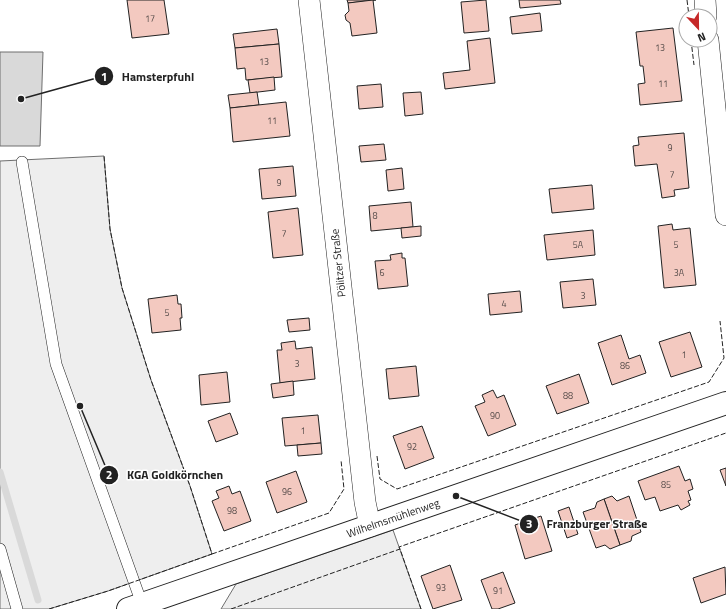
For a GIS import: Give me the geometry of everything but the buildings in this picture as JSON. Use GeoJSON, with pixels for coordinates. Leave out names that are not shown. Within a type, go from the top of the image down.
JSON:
{"type":"FeatureCollection","features":[{"type":"Feature","properties":{"kind":"street","name":"Pölitzer Straße"},"geometry":{"type":"LineString","coordinates":[[309,0],[364,502],[370,526]]}},
{"type":"Feature","properties":{"kind":"street"},"geometry":{"type":"LineString","coordinates":[[709,48],[726,215]]}},
{"type":"Feature","properties":{"kind":"street","name":"Wilhelmsmühlenweg"},"geometry":{"type":"LineString","coordinates":[[135,607],[726,403]]}},
{"type":"Feature","properties":{"kind":"lane"},"geometry":{"type":"LineString","coordinates":[[22,162],[56,364],[135,607]]}},
{"type":"Feature","properties":{"kind":"lane"},"geometry":{"type":"LineString","coordinates":[[0,549],[17,609]]}},
{"type":"Feature","properties":{"kind":"shaded area"},"geometry":{"type":"Polygon","coordinates":[[[0,52],[43,52],[40,146],[0,146],[0,52]]]}},
{"type":"Feature","properties":{"kind":"shaded area"},"geometry":{"type":"Polygon","coordinates":[[[104,156],[110,229],[122,288],[151,380],[190,486],[212,554],[108,591],[49,609],[0,609],[0,161],[104,156]]]}},
{"type":"Feature","properties":{"kind":"shaded area"},"geometry":{"type":"Polygon","coordinates":[[[393,530],[421,609],[221,609],[236,584],[393,530]]]}},
{"type":"Feature","properties":{"kind":"waterway"},"geometry":{"type":"LineString","coordinates":[[0,472],[38,600]]}},
{"type":"Feature","properties":{"kind":"fence"},"geometry":{"type":"LineString","coordinates":[[687,0],[688,8]]}},
{"type":"Feature","properties":{"kind":"fence"},"geometry":{"type":"LineString","coordinates":[[692,48],[694,65]]}},
{"type":"Feature","properties":{"kind":"fence"},"geometry":{"type":"LineString","coordinates":[[49,609],[108,591],[212,554],[190,486],[151,380],[122,288],[110,229],[104,156]]}},
{"type":"Feature","properties":{"kind":"fence"},"geometry":{"type":"LineString","coordinates":[[377,456],[380,479],[397,489],[709,382],[724,358],[720,321]]}},
{"type":"Feature","properties":{"kind":"fence"},"geometry":{"type":"LineString","coordinates":[[400,549],[399,547],[726,433]]}},
{"type":"Feature","properties":{"kind":"fence"},"geometry":{"type":"LineString","coordinates":[[212,554],[329,513],[344,489],[341,460]]}},
{"type":"Feature","properties":{"kind":"fence"},"geometry":{"type":"LineString","coordinates":[[231,609],[400,549],[421,609]]}},
{"type":"Feature","properties":{"kind":"place","name":"Hamsterpfuhl"},"geometry":{"type":"Point","coordinates":[21,99]}},
{"type":"Feature","properties":{"kind":"place","name":"KGA Goldkörnchen"},"geometry":{"type":"Point","coordinates":[80,406]}},
{"type":"Feature","properties":{"kind":"place","name":"Franzburger Straße"},"geometry":{"type":"Point","coordinates":[456,496]}}]}
